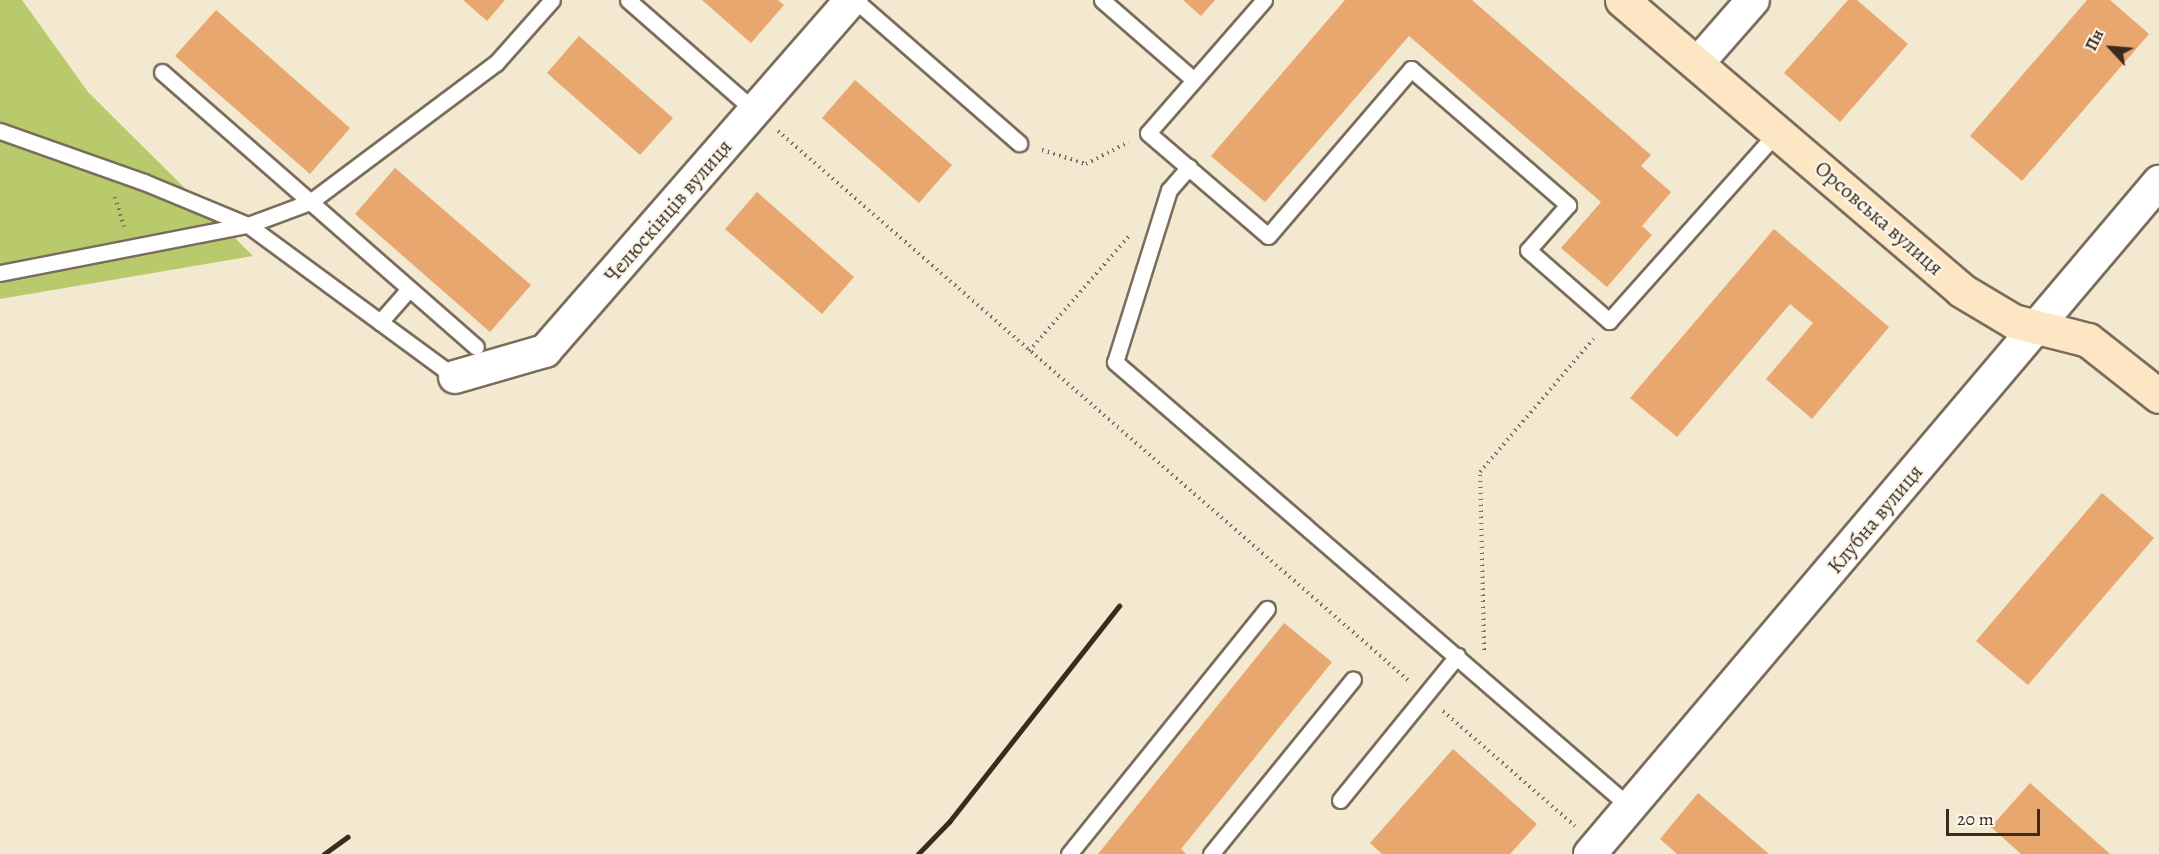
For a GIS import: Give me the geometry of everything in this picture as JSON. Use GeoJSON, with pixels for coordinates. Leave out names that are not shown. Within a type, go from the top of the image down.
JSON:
{"type":"FeatureCollection","features":[{"type":"Feature","properties":{"kind":"street","name":"Челюскінців вулиця"},"geometry":{"type":"LineString","coordinates":[[455,378],[546,351],[853,0]]}},
{"type":"Feature","properties":{"kind":"street","name":"Орсовська вулиця"},"geometry":{"type":"LineString","coordinates":[[1622,0],[1778,131],[1961,290],[2013,321],[2088,340],[2159,396]]}},
{"type":"Feature","properties":{"kind":"street"},"geometry":{"type":"LineString","coordinates":[[1697,64],[1753,0]]}},
{"type":"Feature","properties":{"kind":"street","name":"Клубна вулиця"},"geometry":{"type":"LineString","coordinates":[[1594,849],[2159,182]]}},
{"type":"Feature","properties":{"kind":"lane"},"geometry":{"type":"LineString","coordinates":[[0,273],[248,225],[309,202],[496,63],[552,0]]}},
{"type":"Feature","properties":{"kind":"lane"},"geometry":{"type":"LineString","coordinates":[[628,0],[754,111]]}},
{"type":"Feature","properties":{"kind":"lane"},"geometry":{"type":"LineString","coordinates":[[853,0],[1019,143]]}},
{"type":"Feature","properties":{"kind":"lane"},"geometry":{"type":"LineString","coordinates":[[1102,0],[1194,80]]}},
{"type":"Feature","properties":{"kind":"lane"},"geometry":{"type":"LineString","coordinates":[[1264,0],[1149,133],[1268,236],[1412,69],[1568,205],[1528,250],[1610,321],[1778,131]]}},
{"type":"Feature","properties":{"kind":"lane"},"geometry":{"type":"LineString","coordinates":[[162,72],[476,347]]}},
{"type":"Feature","properties":{"kind":"lane"},"geometry":{"type":"LineString","coordinates":[[0,131],[93,164],[248,225],[455,378]]}},
{"type":"Feature","properties":{"kind":"lane"},"geometry":{"type":"LineString","coordinates":[[1189,167],[1169,190],[1115,362],[1630,807]]}},
{"type":"Feature","properties":{"kind":"lane"},"geometry":{"type":"LineString","coordinates":[[380,322],[409,289]]}},
{"type":"Feature","properties":{"kind":"lane"},"geometry":{"type":"LineString","coordinates":[[1069,854],[1267,609]]}},
{"type":"Feature","properties":{"kind":"lane"},"geometry":{"type":"LineString","coordinates":[[1340,800],[1457,656]]}},
{"type":"Feature","properties":{"kind":"lane"},"geometry":{"type":"LineString","coordinates":[[1211,854],[1353,679]]}},
{"type":"Feature","properties":{"kind":"path"},"geometry":{"type":"LineString","coordinates":[[754,111],[1425,695],[1594,849]]}},
{"type":"Feature","properties":{"kind":"path"},"geometry":{"type":"LineString","coordinates":[[1019,143],[1086,164],[1149,133]]}},
{"type":"Feature","properties":{"kind":"path"},"geometry":{"type":"LineString","coordinates":[[93,164],[114,194],[128,248]]}},
{"type":"Feature","properties":{"kind":"path"},"geometry":{"type":"LineString","coordinates":[[1029,351],[1169,190]]}},
{"type":"Feature","properties":{"kind":"path"},"geometry":{"type":"LineString","coordinates":[[1484,680],[1480,472],[1610,321]]}},
{"type":"Feature","properties":{"kind":"green space"},"geometry":{"type":"Polygon","coordinates":[[[0,0],[22,0],[88,92],[253,256],[0,299],[0,0]]]}},
{"type":"Feature","properties":{"kind":"building"},"geometry":{"type":"Polygon","coordinates":[[[463,0],[505,0],[487,21],[463,0]]]}},
{"type":"Feature","properties":{"kind":"building"},"geometry":{"type":"Polygon","coordinates":[[[702,0],[778,0],[784,5],[751,43],[702,0]]]}},
{"type":"Feature","properties":{"kind":"building"},"geometry":{"type":"Polygon","coordinates":[[[1183,0],[1215,0],[1201,16],[1183,0]]]}},
{"type":"Feature","properties":{"kind":"building"},"geometry":{"type":"Polygon","coordinates":[[[1345,0],[1472,0],[1651,155],[1641,166],[1671,192],[1642,226],[1652,235],[1607,287],[1561,248],[1601,202],[1409,36],[1265,202],[1211,156],[1345,0]]]}},
{"type":"Feature","properties":{"kind":"building"},"geometry":{"type":"Polygon","coordinates":[[[1848,0],[1857,0],[1908,44],[1840,122],[1784,73],[1848,0]]]}},
{"type":"Feature","properties":{"kind":"building"},"geometry":{"type":"Polygon","coordinates":[[[2087,0],[2110,0],[2149,34],[2022,181],[1970,136],[2087,0]]]}},
{"type":"Feature","properties":{"kind":"building"},"geometry":{"type":"Polygon","coordinates":[[[216,10],[350,128],[310,174],[175,56],[216,10]]]}},
{"type":"Feature","properties":{"kind":"building"},"geometry":{"type":"Polygon","coordinates":[[[579,36],[673,118],[640,155],[547,73],[579,36]]]}},
{"type":"Feature","properties":{"kind":"building"},"geometry":{"type":"Polygon","coordinates":[[[855,80],[952,165],[919,203],[822,118],[855,80]]]}},
{"type":"Feature","properties":{"kind":"building"},"geometry":{"type":"Polygon","coordinates":[[[395,168],[531,285],[490,332],[355,214],[395,168]]]}},
{"type":"Feature","properties":{"kind":"building"},"geometry":{"type":"Polygon","coordinates":[[[757,192],[854,277],[822,314],[725,229],[757,192]]]}},
{"type":"Feature","properties":{"kind":"building"},"geometry":{"type":"Polygon","coordinates":[[[1774,229],[1889,327],[1812,419],[1766,379],[1813,323],[1790,304],[1677,437],[1630,398],[1774,229]]]}},
{"type":"Feature","properties":{"kind":"building"},"geometry":{"type":"Polygon","coordinates":[[[2102,493],[2154,538],[2028,685],[1976,641],[2102,493]]]}},
{"type":"Feature","properties":{"kind":"building"},"geometry":{"type":"Polygon","coordinates":[[[1284,623],[1332,662],[1181,849],[1186,854],[1098,854],[1284,623]]]}},
{"type":"Feature","properties":{"kind":"building"},"geometry":{"type":"Polygon","coordinates":[[[1453,749],[1537,824],[1510,854],[1382,854],[1370,843],[1453,749]]]}},
{"type":"Feature","properties":{"kind":"building"},"geometry":{"type":"Polygon","coordinates":[[[2030,783],[2110,854],[2021,854],[1991,827],[2030,783]]]}},
{"type":"Feature","properties":{"kind":"building"},"geometry":{"type":"Polygon","coordinates":[[[1698,793],[1769,854],[1677,854],[1660,839],[1698,793]]]}},
{"type":"Feature","properties":{"kind":"railway"},"geometry":{"type":"LineString","coordinates":[[918,854],[949,822],[1119,606]]}},
{"type":"Feature","properties":{"kind":"railway"},"geometry":{"type":"LineString","coordinates":[[324,854],[347,837]]}}]}
